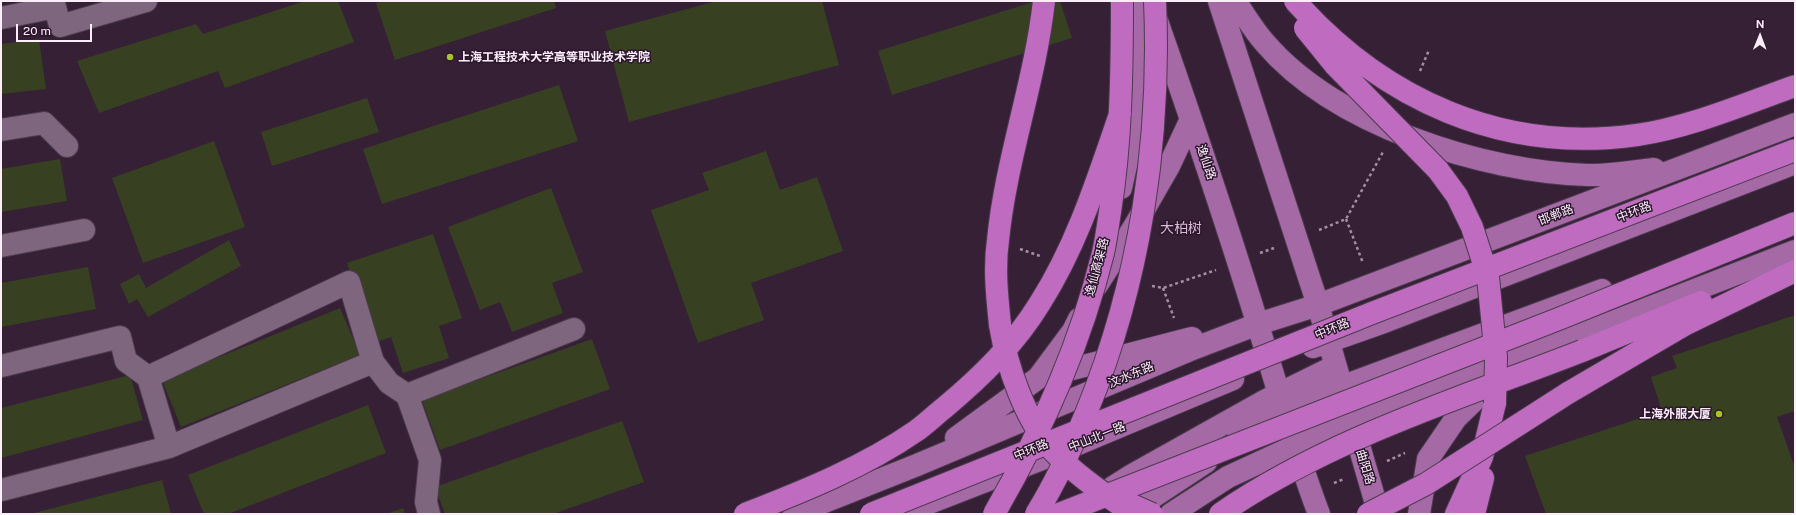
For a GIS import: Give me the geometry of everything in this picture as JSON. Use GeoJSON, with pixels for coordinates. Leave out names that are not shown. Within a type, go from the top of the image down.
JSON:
{"type":"FeatureCollection","features":[{"type":"Feature","properties":{"kind":"highway"},"geometry":{"type":"LineString","coordinates":[[1044,1],[1031,75],[1003,200],[998,240],[997,302],[1004,350],[1017,388],[1041,433],[1054,452],[1092,485],[1133,514]]}},
{"type":"Feature","properties":{"kind":"highway","name":"逸仙高架路"},"geometry":{"type":"LineString","coordinates":[[994,514],[1056,395],[1078,338],[1103,252],[1117,168],[1122,60],[1122,1]]}},
{"type":"Feature","properties":{"kind":"highway"},"geometry":{"type":"LineString","coordinates":[[1036,514],[1071,450],[1101,377],[1124,304],[1136,253],[1147,190],[1154,118],[1155,1]]}},
{"type":"Feature","properties":{"kind":"highway"},"geometry":{"type":"LineString","coordinates":[[1284,1],[1335,65],[1438,170],[1457,196],[1472,227],[1488,277],[1496,356],[1495,404],[1487,464],[1474,514]]}},
{"type":"Feature","properties":{"kind":"highway"},"geometry":{"type":"LineString","coordinates":[[1295,1],[1306,14],[1355,58],[1405,91],[1430,105],[1498,129],[1541,138],[1595,138],[1637,135],[1680,125],[1795,86]]}},
{"type":"Feature","properties":{"kind":"highway"},"geometry":{"type":"LineString","coordinates":[[745,514],[811,488],[864,462],[916,431],[966,390],[998,358],[1024,328],[1041,302],[1068,249],[1094,190],[1120,114]]}},
{"type":"Feature","properties":{"kind":"highway","name":"中环路"},"geometry":{"type":"LineString","coordinates":[[871,514],[1372,313],[1795,150]]}},
{"type":"Feature","properties":{"kind":"highway"},"geometry":{"type":"LineString","coordinates":[[1059,514],[1561,318],[1795,223]]}},
{"type":"Feature","properties":{"kind":"highway"},"geometry":{"type":"LineString","coordinates":[[1220,514],[1272,482],[1334,450],[1795,264]]}},
{"type":"Feature","properties":{"kind":"highway"},"geometry":{"type":"LineString","coordinates":[[1368,514],[1426,484],[1568,393],[1686,324],[1795,271]]}},
{"type":"Feature","properties":{"kind":"highway"},"geometry":{"type":"LineString","coordinates":[[1456,514],[1482,457],[1495,404]]}},
{"type":"Feature","properties":{"kind":"highway"},"geometry":{"type":"LineString","coordinates":[[1092,485],[1152,514]]}},
{"type":"Feature","properties":{"kind":"main road"},"geometry":{"type":"LineString","coordinates":[[1101,278],[1139,107],[1142,22],[1140,1]]}},
{"type":"Feature","properties":{"kind":"main road","name":"逸仙路"},"geometry":{"type":"LineString","coordinates":[[1150,1],[1191,119],[1258,324],[1294,445]]}},
{"type":"Feature","properties":{"kind":"main road"},"geometry":{"type":"LineString","coordinates":[[1219,1],[1318,305]]}},
{"type":"Feature","properties":{"kind":"main road"},"geometry":{"type":"LineString","coordinates":[[1235,1],[1264,43],[1299,76],[1357,114],[1443,150],[1514,168],[1589,176],[1684,167]]}},
{"type":"Feature","properties":{"kind":"main road"},"geometry":{"type":"LineString","coordinates":[[917,465],[980,422],[1038,378],[1073,331],[1101,278],[1134,227],[1169,166],[1191,119]]}},
{"type":"Feature","properties":{"kind":"main road","name":"邯郸路"},"geometry":{"type":"LineString","coordinates":[[1258,324],[1318,305],[1795,124]]}},
{"type":"Feature","properties":{"kind":"main road"},"geometry":{"type":"LineString","coordinates":[[1328,342],[1521,270],[1795,163]]}},
{"type":"Feature","properties":{"kind":"main road"},"geometry":{"type":"LineString","coordinates":[[1072,514],[1132,474],[1282,401],[1338,376],[1519,322],[1795,215]]}},
{"type":"Feature","properties":{"kind":"main road"},"geometry":{"type":"LineString","coordinates":[[1171,514],[1228,477],[1294,445],[1351,420],[1524,356],[1795,251]]}},
{"type":"Feature","properties":{"kind":"main road","name":"曲阳路"},"geometry":{"type":"LineString","coordinates":[[1318,305],[1379,514]]}},
{"type":"Feature","properties":{"kind":"main road","name":"汶水东路"},"geometry":{"type":"LineString","coordinates":[[1038,378],[1142,350],[1258,324]]}},
{"type":"Feature","properties":{"kind":"main road","name":"汶水东路"},"geometry":{"type":"LineString","coordinates":[[794,514],[917,465],[1190,350],[1258,324]]}},
{"type":"Feature","properties":{"kind":"main road","name":"中山北一路"},"geometry":{"type":"LineString","coordinates":[[900,514],[1042,459],[1269,364],[1328,342]]}},
{"type":"Feature","properties":{"kind":"main road"},"geometry":{"type":"LineString","coordinates":[[1419,514],[1428,459],[1443,435],[1477,397],[1524,356]]}},
{"type":"Feature","properties":{"kind":"main road"},"geometry":{"type":"LineString","coordinates":[[1127,514],[1282,401]]}},
{"type":"Feature","properties":{"kind":"main road"},"geometry":{"type":"LineString","coordinates":[[1294,445],[1319,514]]}},
{"type":"Feature","properties":{"kind":"lane"},"geometry":{"type":"LineString","coordinates":[[1,18],[54,4],[60,26],[146,1]]}},
{"type":"Feature","properties":{"kind":"lane"},"geometry":{"type":"LineString","coordinates":[[1,130],[44,123],[68,146]]}},
{"type":"Feature","properties":{"kind":"lane"},"geometry":{"type":"LineString","coordinates":[[1,246],[84,230]]}},
{"type":"Feature","properties":{"kind":"lane"},"geometry":{"type":"LineString","coordinates":[[148,377],[349,282],[373,362],[389,383],[407,395],[430,460],[426,502],[429,514]]}},
{"type":"Feature","properties":{"kind":"lane"},"geometry":{"type":"LineString","coordinates":[[407,395],[574,329]]}},
{"type":"Feature","properties":{"kind":"lane"},"geometry":{"type":"LineString","coordinates":[[1,366],[120,337],[126,360],[148,377],[169,447]]}},
{"type":"Feature","properties":{"kind":"lane"},"geometry":{"type":"LineString","coordinates":[[1,490],[169,447],[373,362]]}},
{"type":"Feature","properties":{"kind":"path"},"geometry":{"type":"LineString","coordinates":[[1310,491],[1366,471],[1408,452]]}},
{"type":"Feature","properties":{"kind":"building"},"geometry":{"type":"Polygon","coordinates":[[[305,1],[338,1],[354,42],[225,88],[218,71],[99,113],[77,61],[196,24],[203,34],[305,1]]]}},
{"type":"Feature","properties":{"kind":"building"},"geometry":{"type":"Polygon","coordinates":[[[384,1],[554,1],[556,8],[395,60],[376,3],[384,1]]]}},
{"type":"Feature","properties":{"kind":"building"},"geometry":{"type":"Polygon","coordinates":[[[717,1],[822,1],[839,65],[629,122],[605,31],[717,1]]]}},
{"type":"Feature","properties":{"kind":"building"},"geometry":{"type":"Polygon","coordinates":[[[1036,1],[1060,1],[1072,38],[892,95],[878,51],[1036,1]]]}},
{"type":"Feature","properties":{"kind":"building"},"geometry":{"type":"Polygon","coordinates":[[[39,39],[46,89],[1,94],[1,44],[39,39]]]}},
{"type":"Feature","properties":{"kind":"building"},"geometry":{"type":"Polygon","coordinates":[[[559,85],[578,141],[382,204],[363,149],[559,85]]]}},
{"type":"Feature","properties":{"kind":"building"},"geometry":{"type":"Polygon","coordinates":[[[367,98],[379,132],[272,166],[261,132],[367,98]]]}},
{"type":"Feature","properties":{"kind":"building"},"geometry":{"type":"Polygon","coordinates":[[[214,141],[245,227],[143,263],[112,178],[214,141]]]}},
{"type":"Feature","properties":{"kind":"building"},"geometry":{"type":"Polygon","coordinates":[[[766,151],[780,190],[817,177],[843,251],[751,283],[764,320],[698,343],[651,210],[709,190],[702,173],[766,151]]]}},
{"type":"Feature","properties":{"kind":"building"},"geometry":{"type":"Polygon","coordinates":[[[60,159],[67,201],[1,212],[1,169],[60,159]]]}},
{"type":"Feature","properties":{"kind":"building"},"geometry":{"type":"Polygon","coordinates":[[[551,188],[583,272],[552,283],[563,313],[512,332],[500,302],[480,310],[448,227],[551,188]]]}},
{"type":"Feature","properties":{"kind":"building"},"geometry":{"type":"Polygon","coordinates":[[[433,234],[462,318],[439,326],[449,358],[403,373],[391,337],[374,343],[347,263],[433,234]]]}},
{"type":"Feature","properties":{"kind":"building"},"geometry":{"type":"Polygon","coordinates":[[[229,240],[241,266],[148,317],[137,299],[129,304],[120,284],[139,274],[146,288],[229,240]]]}},
{"type":"Feature","properties":{"kind":"building"},"geometry":{"type":"Polygon","coordinates":[[[88,267],[96,309],[1,327],[1,283],[88,267]]]}},
{"type":"Feature","properties":{"kind":"building"},"geometry":{"type":"Polygon","coordinates":[[[340,308],[360,355],[181,427],[162,380],[340,308]]]}},
{"type":"Feature","properties":{"kind":"building","name":"上海外服大厦"},"geometry":{"type":"Polygon","coordinates":[[[1795,315],[1795,411],[1777,417],[1795,468],[1795,514],[1546,514],[1525,456],[1662,411],[1651,377],[1677,368],[1672,356],[1795,315]]]}},
{"type":"Feature","properties":{"kind":"building"},"geometry":{"type":"Polygon","coordinates":[[[592,339],[610,389],[440,450],[422,400],[592,339]]]}},
{"type":"Feature","properties":{"kind":"building"},"geometry":{"type":"Polygon","coordinates":[[[130,375],[143,420],[1,458],[1,408],[130,375]]]}},
{"type":"Feature","properties":{"kind":"building"},"geometry":{"type":"Polygon","coordinates":[[[368,405],[386,453],[228,514],[204,514],[188,475],[368,405]]]}},
{"type":"Feature","properties":{"kind":"building"},"geometry":{"type":"Polygon","coordinates":[[[622,421],[644,482],[553,514],[445,514],[435,487],[622,421]]]}},
{"type":"Feature","properties":{"kind":"building"},"geometry":{"type":"Polygon","coordinates":[[[162,480],[171,514],[34,514],[34,513],[162,480]]]}},
{"type":"Feature","properties":{"kind":"building"},"geometry":{"type":"Polygon","coordinates":[[[403,508],[405,514],[386,514],[403,508]]]}},
{"type":"Feature","properties":{"kind":"place","name":"上海工程技术大学高等职业技术学院"},"geometry":{"type":"Point","coordinates":[450,57]}},
{"type":"Feature","properties":{"kind":"place","name":"上海外服大厦"},"geometry":{"type":"Point","coordinates":[1719,414]}},
{"type":"Feature","properties":{"kind":"district","name":"大柏树"},"geometry":{"type":"Point","coordinates":[1181,229]}}]}
